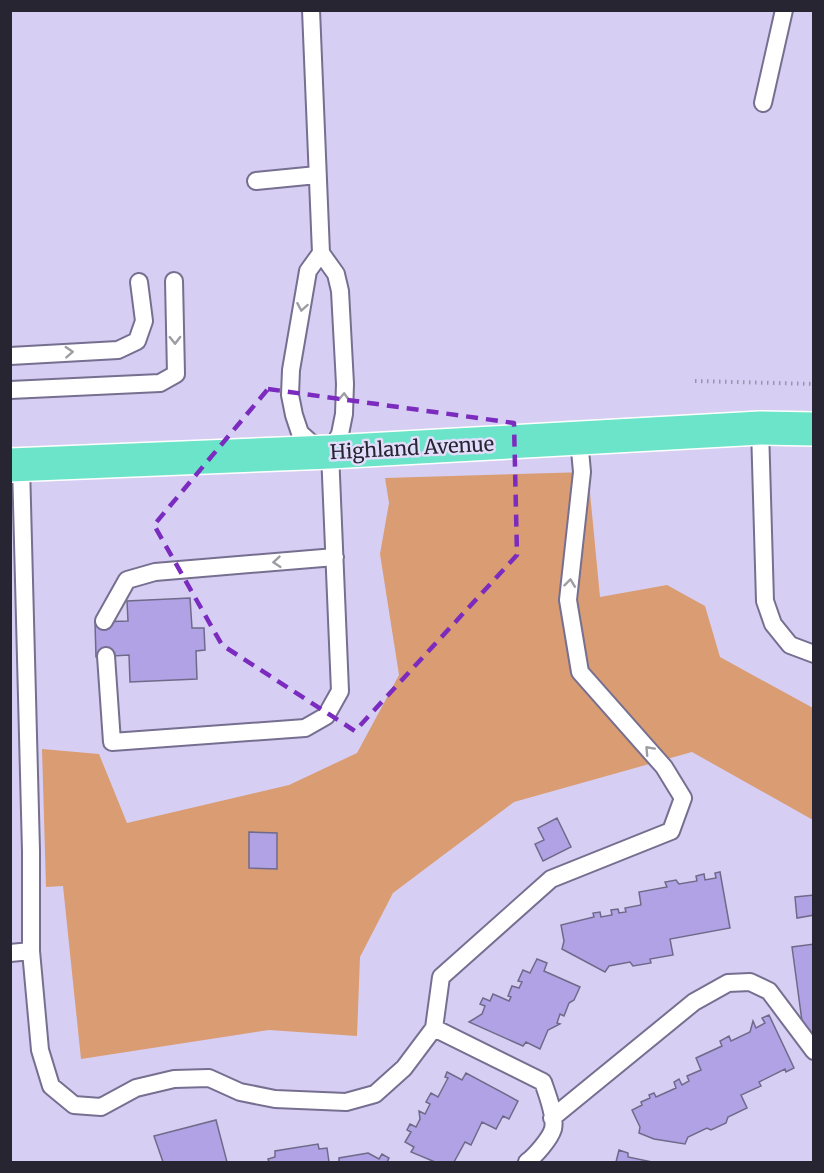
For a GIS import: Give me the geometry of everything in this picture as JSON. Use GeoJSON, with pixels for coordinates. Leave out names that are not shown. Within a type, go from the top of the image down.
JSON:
{"type":"FeatureCollection","features":[{"type":"Feature","properties":{"kind":"highway","name":"Highland Avenue"},"geometry":{"type":"LineString","coordinates":[[16,465],[330,452],[760,428],[813,429]]}},
{"type":"Feature","properties":{"kind":"lane"},"geometry":{"type":"LineString","coordinates":[[106,656],[112,742],[305,728],[326,716],[340,691],[330,452],[340,434],[344,414],[345,384],[340,291],[336,274],[321,253],[311,10]]}},
{"type":"Feature","properties":{"kind":"lane"},"geometry":{"type":"LineString","coordinates":[[762,103],[784,10]]}},
{"type":"Feature","properties":{"kind":"lane"},"geometry":{"type":"LineString","coordinates":[[256,181],[318,175]]}},
{"type":"Feature","properties":{"kind":"lane"},"geometry":{"type":"LineString","coordinates":[[321,253],[308,271],[291,370],[290,395],[300,433],[310,442],[330,452]]}},
{"type":"Feature","properties":{"kind":"lane"},"geometry":{"type":"LineString","coordinates":[[10,390],[160,383],[176,374],[174,281]]}},
{"type":"Feature","properties":{"kind":"lane"},"geometry":{"type":"LineString","coordinates":[[10,356],[118,350],[137,341],[144,321],[139,282]]}},
{"type":"Feature","properties":{"kind":"lane"},"geometry":{"type":"LineString","coordinates":[[760,428],[765,601],[772,624],[790,645],[813,654]]}},
{"type":"Feature","properties":{"kind":"lane"},"geometry":{"type":"LineString","coordinates":[[16,465],[31,851],[31,951],[40,1050],[51,1086],[74,1106],[101,1107],[136,1088],[174,1079],[209,1078],[240,1092],[275,1099],[346,1102],[375,1094],[404,1068],[434,1028],[441,977],[551,879],[671,831],[683,798],[664,767],[580,672],[568,600],[582,472],[579,439]]}},
{"type":"Feature","properties":{"kind":"lane"},"geometry":{"type":"LineString","coordinates":[[104,621],[127,580],[155,572],[335,557]]}},
{"type":"Feature","properties":{"kind":"lane"},"geometry":{"type":"LineString","coordinates":[[10,953],[31,951]]}},
{"type":"Feature","properties":{"kind":"lane"},"geometry":{"type":"LineString","coordinates":[[552,1118],[694,1002],[728,983],[750,982],[769,991],[813,1051]]}},
{"type":"Feature","properties":{"kind":"lane"},"geometry":{"type":"LineString","coordinates":[[434,1028],[543,1083],[550,1102],[553,1128],[536,1155],[527,1162]]}},
{"type":"Feature","properties":{"kind":"path"},"geometry":{"type":"LineString","coordinates":[[695,381],[813,384]]}},
{"type":"Feature","properties":{"kind":"highlighted area"},"geometry":{"type":"Polygon","coordinates":[[[268,389],[514,423],[517,555],[355,731],[222,645],[154,525],[268,389]]]}},
{"type":"Feature","properties":{"kind":"shaded area"},"geometry":{"type":"Polygon","coordinates":[[[588,472],[600,597],[667,585],[705,606],[720,657],[813,708],[813,820],[692,752],[514,802],[393,893],[360,957],[357,1036],[269,1030],[81,1059],[63,886],[46,887],[42,749],[99,754],[127,823],[289,785],[357,753],[399,675],[380,554],[389,503],[385,478],[588,472]]]}},
{"type":"Feature","properties":{"kind":"building"},"geometry":{"type":"Polygon","coordinates":[[[190,598],[192,628],[204,628],[205,650],[196,651],[197,679],[130,682],[129,655],[96,657],[95,622],[128,621],[127,601],[190,598]]]}},
{"type":"Feature","properties":{"kind":"building"},"geometry":{"type":"Polygon","coordinates":[[[557,818],[571,847],[543,861],[535,844],[544,840],[538,828],[557,818]]]}},
{"type":"Feature","properties":{"kind":"building"},"geometry":{"type":"Polygon","coordinates":[[[249,832],[277,833],[277,869],[249,868],[249,832]]]}},
{"type":"Feature","properties":{"kind":"building"},"geometry":{"type":"Polygon","coordinates":[[[720,872],[730,928],[670,939],[673,955],[650,959],[651,963],[633,966],[630,962],[609,966],[605,972],[562,949],[564,941],[561,925],[594,917],[593,913],[600,912],[601,917],[612,915],[611,910],[618,909],[619,913],[626,912],[625,908],[641,905],[639,892],[667,887],[665,882],[676,880],[679,884],[697,881],[696,876],[704,874],[705,880],[716,878],[715,873],[720,872]]]}},
{"type":"Feature","properties":{"kind":"building"},"geometry":{"type":"Polygon","coordinates":[[[814,895],[814,915],[797,918],[795,897],[814,895]]]}},
{"type":"Feature","properties":{"kind":"building"},"geometry":{"type":"Polygon","coordinates":[[[814,944],[814,1035],[804,1036],[792,947],[814,944]]]}},
{"type":"Feature","properties":{"kind":"building"},"geometry":{"type":"Polygon","coordinates":[[[537,959],[547,963],[544,971],[580,987],[574,1000],[569,1003],[564,1016],[560,1014],[557,1023],[560,1024],[548,1030],[540,1049],[526,1042],[523,1046],[469,1022],[482,1014],[485,1006],[480,1004],[483,998],[490,1001],[493,994],[509,1001],[511,997],[508,996],[512,986],[519,988],[522,982],[518,981],[523,970],[530,973],[537,959]]]}},
{"type":"Feature","properties":{"kind":"building"},"geometry":{"type":"Polygon","coordinates":[[[769,1015],[794,1068],[786,1072],[785,1069],[759,1082],[761,1086],[741,1095],[747,1108],[728,1117],[726,1123],[711,1130],[707,1128],[688,1137],[685,1144],[654,1139],[639,1133],[640,1127],[632,1110],[650,1098],[649,1095],[654,1093],[656,1097],[676,1088],[674,1082],[679,1079],[682,1085],[689,1081],[687,1076],[701,1070],[696,1058],[722,1046],[720,1041],[729,1036],[731,1041],[750,1032],[753,1021],[756,1028],[765,1023],[762,1018],[769,1015]]]}},
{"type":"Feature","properties":{"kind":"building"},"geometry":{"type":"Polygon","coordinates":[[[447,1072],[462,1080],[466,1073],[518,1101],[509,1119],[503,1116],[496,1129],[482,1122],[471,1145],[465,1142],[454,1162],[435,1162],[411,1152],[414,1147],[405,1142],[411,1132],[407,1130],[410,1124],[416,1127],[420,1119],[419,1111],[425,1114],[430,1104],[426,1102],[431,1093],[438,1097],[448,1078],[445,1077],[447,1072]]]}},
{"type":"Feature","properties":{"kind":"building"},"geometry":{"type":"Polygon","coordinates":[[[216,1120],[227,1162],[163,1162],[154,1136],[216,1120]]]}},
{"type":"Feature","properties":{"kind":"building"},"geometry":{"type":"Polygon","coordinates":[[[318,1144],[319,1149],[327,1148],[329,1162],[269,1162],[268,1159],[275,1157],[275,1151],[318,1144]]]}},
{"type":"Feature","properties":{"kind":"building"},"geometry":{"type":"Polygon","coordinates":[[[619,1150],[628,1153],[628,1157],[652,1162],[616,1162],[619,1150]]]}},
{"type":"Feature","properties":{"kind":"building"},"geometry":{"type":"Polygon","coordinates":[[[368,1153],[379,1159],[382,1154],[389,1158],[387,1162],[339,1162],[339,1158],[368,1153]]]}}]}
